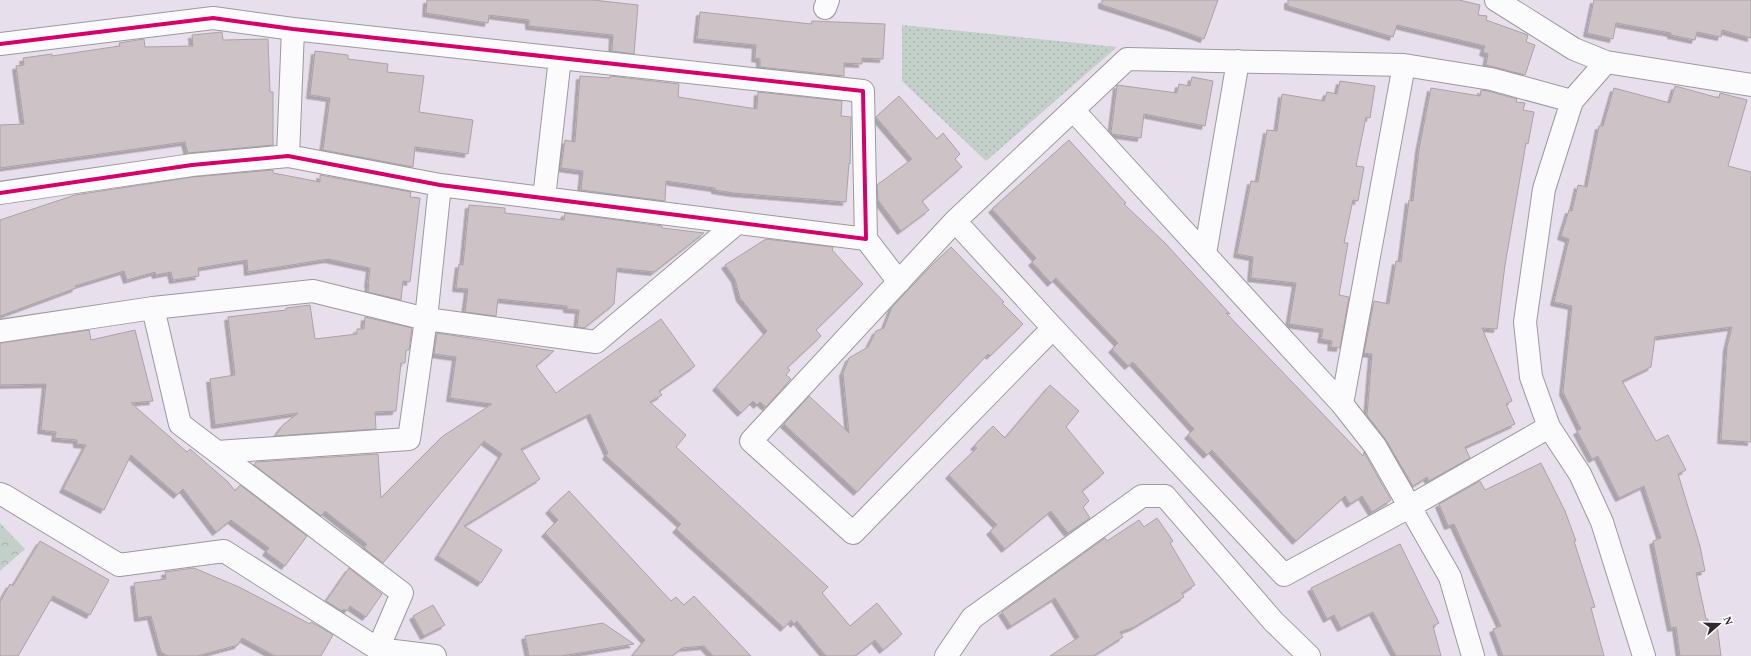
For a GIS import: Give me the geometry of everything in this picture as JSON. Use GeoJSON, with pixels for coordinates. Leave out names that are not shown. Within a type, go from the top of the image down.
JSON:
{"type":"FeatureCollection","features":[{"type":"Feature","properties":{"kind":"street"},"geometry":{"type":"LineString","coordinates":[[1496,0],[1574,49],[1606,62],[1751,86]]}},
{"type":"Feature","properties":{"kind":"street"},"geometry":{"type":"LineString","coordinates":[[0,44],[213,18],[293,29],[863,91],[866,239],[899,282]]}},
{"type":"Feature","properties":{"kind":"street"},"geometry":{"type":"LineString","coordinates":[[288,156],[293,29]]}},
{"type":"Feature","properties":{"kind":"street"},"geometry":{"type":"LineString","coordinates":[[544,198],[560,58]]}},
{"type":"Feature","properties":{"kind":"street"},"geometry":{"type":"LineString","coordinates":[[1053,328],[853,533],[751,441],[955,221],[1127,59],[1404,65],[1491,79],[1572,101]]}},
{"type":"Feature","properties":{"kind":"street"},"geometry":{"type":"LineString","coordinates":[[1205,254],[1238,62]]}},
{"type":"Feature","properties":{"kind":"street"},"geometry":{"type":"LineString","coordinates":[[1606,62],[1572,101],[1544,189],[1525,322],[1531,377],[1549,427],[1580,474],[1602,522],[1644,656]]}},
{"type":"Feature","properties":{"kind":"street"},"geometry":{"type":"LineString","coordinates":[[1342,404],[1404,65]]}},
{"type":"Feature","properties":{"kind":"street"},"geometry":{"type":"LineString","coordinates":[[1073,110],[1342,404],[1375,446],[1450,577],[1473,656]]}},
{"type":"Feature","properties":{"kind":"street"},"geometry":{"type":"LineString","coordinates":[[0,193],[192,165],[288,156],[440,185],[866,239]]}},
{"type":"Feature","properties":{"kind":"street"},"geometry":{"type":"LineString","coordinates":[[217,452],[409,439],[426,319],[440,185]]}},
{"type":"Feature","properties":{"kind":"street"},"geometry":{"type":"LineString","coordinates":[[955,221],[1284,575],[1409,507],[1549,427]]}},
{"type":"Feature","properties":{"kind":"street"},"geometry":{"type":"LineString","coordinates":[[0,331],[153,308],[313,291],[426,319],[596,342],[738,223]]}},
{"type":"Feature","properties":{"kind":"street"},"geometry":{"type":"LineString","coordinates":[[153,308],[180,424],[402,593],[378,649]]}},
{"type":"Feature","properties":{"kind":"street"},"geometry":{"type":"LineString","coordinates":[[0,494],[119,565],[224,552],[378,649],[435,656]]}},
{"type":"Feature","properties":{"kind":"street"},"geometry":{"type":"LineString","coordinates":[[946,656],[972,618],[1142,496],[1165,496],[1273,621],[1309,656]]}},
{"type":"Feature","properties":{"kind":"green space"},"geometry":{"type":"Polygon","coordinates":[[[902,25],[1117,47],[986,161],[902,81],[902,25]]]}},
{"type":"Feature","properties":{"kind":"green space"},"geometry":{"type":"Polygon","coordinates":[[[0,523],[25,549],[0,571],[0,523]]]}},
{"type":"Feature","properties":{"kind":"building"},"geometry":{"type":"Polygon","coordinates":[[[427,0],[593,0],[638,5],[634,54],[612,51],[613,35],[529,26],[529,20],[489,15],[488,23],[426,13],[427,0]]]}},
{"type":"Feature","properties":{"kind":"building"},"geometry":{"type":"Polygon","coordinates":[[[1102,0],[1218,0],[1204,39],[1102,5],[1102,0]]]}},
{"type":"Feature","properties":{"kind":"building"},"geometry":{"type":"Polygon","coordinates":[[[1288,0],[1459,0],[1480,5],[1478,15],[1487,16],[1486,20],[1528,35],[1526,42],[1535,45],[1525,75],[1486,65],[1488,54],[1483,52],[1485,46],[1397,25],[1393,37],[1288,6],[1288,0]]]}},
{"type":"Feature","properties":{"kind":"building"},"geometry":{"type":"Polygon","coordinates":[[[1594,0],[1751,0],[1751,38],[1722,30],[1721,37],[1697,32],[1695,40],[1671,35],[1671,33],[1616,23],[1613,39],[1587,33],[1594,0]]]}},
{"type":"Feature","properties":{"kind":"building"},"geometry":{"type":"Polygon","coordinates":[[[700,12],[811,24],[812,21],[885,24],[883,59],[862,58],[862,64],[844,63],[844,76],[760,67],[760,59],[755,58],[756,45],[697,39],[700,12]]]}},
{"type":"Feature","properties":{"kind":"building"},"geometry":{"type":"Polygon","coordinates":[[[222,32],[223,40],[268,39],[270,92],[273,92],[273,145],[188,153],[185,142],[0,168],[0,125],[24,124],[16,66],[24,65],[23,58],[52,54],[52,56],[120,46],[119,43],[144,39],[145,47],[193,46],[192,35],[222,32]]]}},
{"type":"Feature","properties":{"kind":"building"},"geometry":{"type":"Polygon","coordinates":[[[315,51],[348,55],[348,59],[388,64],[387,72],[424,76],[419,112],[473,120],[468,154],[415,147],[413,167],[323,150],[330,98],[310,95],[315,51]]]}},
{"type":"Feature","properties":{"kind":"building"},"geometry":{"type":"Polygon","coordinates":[[[580,76],[610,78],[610,76],[679,84],[678,97],[757,109],[758,92],[842,101],[841,116],[851,117],[850,164],[849,163],[846,202],[734,193],[715,190],[715,188],[666,181],[665,201],[581,190],[583,171],[561,168],[565,140],[575,142],[580,76]]]}},
{"type":"Feature","properties":{"kind":"building"},"geometry":{"type":"Polygon","coordinates":[[[1192,77],[1213,81],[1205,126],[1144,114],[1141,138],[1111,133],[1117,85],[1177,93],[1179,84],[1190,86],[1192,77]]]}},
{"type":"Feature","properties":{"kind":"building"},"geometry":{"type":"Polygon","coordinates":[[[1340,81],[1375,86],[1370,118],[1366,117],[1356,166],[1364,167],[1358,201],[1353,200],[1344,243],[1348,243],[1339,295],[1349,297],[1340,348],[1331,347],[1332,341],[1321,339],[1323,329],[1289,324],[1296,283],[1251,278],[1253,257],[1237,254],[1251,181],[1258,182],[1267,130],[1277,131],[1282,94],[1324,101],[1327,92],[1337,94],[1340,81]]]}},
{"type":"Feature","properties":{"kind":"building"},"geometry":{"type":"Polygon","coordinates":[[[1675,86],[1719,98],[1720,93],[1747,100],[1728,166],[1751,172],[1751,442],[1721,440],[1727,347],[1732,327],[1655,337],[1651,367],[1622,381],[1656,441],[1668,435],[1686,470],[1678,474],[1700,546],[1705,571],[1696,573],[1706,619],[1708,619],[1708,625],[1717,624],[1721,656],[1680,656],[1676,627],[1671,628],[1653,541],[1661,538],[1644,486],[1619,498],[1598,456],[1592,459],[1577,431],[1581,429],[1563,392],[1572,306],[1554,302],[1569,239],[1561,236],[1569,210],[1572,211],[1578,185],[1587,187],[1599,126],[1603,126],[1614,88],[1670,103],[1675,86]]]}},
{"type":"Feature","properties":{"kind":"building"},"geometry":{"type":"Polygon","coordinates":[[[1431,88],[1480,96],[1481,90],[1488,91],[1517,99],[1516,102],[1525,103],[1523,110],[1534,112],[1528,144],[1526,143],[1505,265],[1497,329],[1482,328],[1512,401],[1506,404],[1515,424],[1465,447],[1470,458],[1429,481],[1427,477],[1413,486],[1386,440],[1367,415],[1372,354],[1364,353],[1374,301],[1389,304],[1396,261],[1401,262],[1409,200],[1413,201],[1419,149],[1431,88]]]}},
{"type":"Feature","properties":{"kind":"building"},"geometry":{"type":"Polygon","coordinates":[[[899,96],[937,139],[943,133],[960,154],[955,159],[962,167],[922,201],[929,210],[901,231],[878,200],[877,185],[912,159],[876,117],[899,96]]]}},
{"type":"Feature","properties":{"kind":"building"},"geometry":{"type":"Polygon","coordinates":[[[1069,140],[1126,203],[1124,204],[1165,243],[1230,314],[1226,313],[1363,456],[1364,452],[1391,500],[1372,512],[1362,496],[1350,504],[1345,496],[1296,541],[1212,450],[1207,455],[1188,435],[1194,429],[1133,362],[1128,366],[1112,349],[1118,343],[1056,278],[1051,283],[1032,262],[1036,258],[992,209],[1069,140]]]}},
{"type":"Feature","properties":{"kind":"building"},"geometry":{"type":"Polygon","coordinates":[[[273,170],[273,173],[320,182],[320,175],[411,192],[410,197],[420,198],[410,282],[403,281],[401,300],[368,292],[370,268],[328,259],[248,272],[247,260],[198,268],[199,276],[173,280],[171,272],[156,275],[155,272],[127,280],[124,271],[75,286],[76,288],[0,316],[0,220],[75,195],[193,177],[273,170]]]}},
{"type":"Feature","properties":{"kind":"building"},"geometry":{"type":"Polygon","coordinates":[[[469,205],[505,208],[505,213],[564,220],[565,213],[704,233],[654,272],[617,268],[614,304],[584,328],[577,327],[579,310],[567,309],[567,306],[498,299],[496,316],[465,312],[468,289],[456,288],[459,264],[463,265],[469,205]]]}},
{"type":"Feature","properties":{"kind":"building"},"geometry":{"type":"Polygon","coordinates":[[[766,239],[833,247],[832,250],[863,284],[816,330],[821,336],[787,368],[790,370],[786,375],[791,379],[766,407],[760,402],[757,405],[753,401],[741,413],[716,387],[767,331],[740,298],[735,279],[725,265],[766,239]]]}},
{"type":"Feature","properties":{"kind":"building"},"geometry":{"type":"Polygon","coordinates":[[[951,247],[1023,324],[990,356],[988,354],[857,492],[784,424],[809,396],[849,433],[843,373],[849,358],[868,347],[876,331],[884,328],[892,307],[951,247]]]}},
{"type":"Feature","properties":{"kind":"building"},"geometry":{"type":"Polygon","coordinates":[[[310,305],[315,339],[357,334],[357,329],[364,329],[365,317],[412,328],[409,350],[406,350],[405,363],[401,363],[396,411],[375,412],[376,429],[275,436],[283,425],[298,413],[215,425],[210,379],[235,375],[228,317],[286,310],[286,308],[310,305]]]}},
{"type":"Feature","properties":{"kind":"building"},"geometry":{"type":"Polygon","coordinates":[[[661,319],[695,366],[659,391],[662,395],[650,402],[686,435],[676,447],[828,587],[822,593],[850,626],[877,603],[902,634],[883,650],[875,640],[855,656],[826,656],[797,621],[794,624],[791,620],[784,628],[676,529],[681,524],[606,456],[608,453],[590,414],[521,449],[540,479],[464,526],[502,550],[481,583],[438,556],[502,454],[484,441],[383,563],[364,548],[367,544],[325,511],[321,516],[254,465],[256,462],[378,454],[381,498],[443,436],[492,404],[450,398],[456,357],[434,354],[437,333],[554,351],[536,366],[556,393],[661,319]]]}},
{"type":"Feature","properties":{"kind":"building"},"geometry":{"type":"Polygon","coordinates":[[[89,330],[91,340],[135,330],[153,401],[131,403],[187,452],[190,449],[228,482],[235,491],[240,485],[307,536],[285,566],[266,552],[269,548],[231,520],[216,532],[183,489],[177,495],[131,455],[104,510],[63,489],[86,445],[77,444],[77,440],[55,438],[56,432],[41,430],[46,384],[0,385],[0,343],[89,330]]]}},
{"type":"Feature","properties":{"kind":"building"},"geometry":{"type":"Polygon","coordinates":[[[1050,385],[1079,411],[1066,427],[1104,473],[1082,491],[1089,501],[1083,507],[1090,518],[1068,533],[1051,511],[1005,549],[990,531],[997,525],[949,475],[977,448],[974,446],[993,426],[1005,438],[1050,385]]]}},
{"type":"Feature","properties":{"kind":"building"},"geometry":{"type":"Polygon","coordinates":[[[1541,463],[1565,511],[1576,541],[1574,541],[1595,607],[1591,608],[1604,656],[1503,656],[1493,629],[1501,626],[1454,524],[1448,526],[1439,504],[1480,481],[1485,490],[1541,463]]]}},
{"type":"Feature","properties":{"kind":"building"},"geometry":{"type":"Polygon","coordinates":[[[569,491],[671,601],[676,597],[684,605],[694,596],[751,656],[713,656],[704,646],[682,648],[672,656],[632,656],[645,640],[545,533],[558,520],[549,510],[569,491]]]}},
{"type":"Feature","properties":{"kind":"building"},"geometry":{"type":"Polygon","coordinates":[[[1157,518],[1173,541],[1170,543],[1195,585],[1182,593],[1184,597],[1134,627],[1120,632],[1123,637],[1093,656],[1050,656],[1079,637],[1055,598],[1011,626],[1002,612],[1105,538],[1107,541],[1139,520],[1144,527],[1157,518]]]}},
{"type":"Feature","properties":{"kind":"building"},"geometry":{"type":"Polygon","coordinates":[[[40,541],[109,580],[90,615],[53,596],[18,656],[0,656],[0,602],[10,584],[13,586],[40,541]]]}},
{"type":"Feature","properties":{"kind":"building"},"geometry":{"type":"Polygon","coordinates":[[[1400,544],[1439,623],[1433,626],[1441,656],[1396,656],[1373,612],[1341,628],[1334,615],[1327,619],[1311,588],[1400,544]]]}},
{"type":"Feature","properties":{"kind":"building"},"geometry":{"type":"Polygon","coordinates":[[[194,568],[239,587],[310,624],[311,622],[333,635],[321,656],[275,656],[242,638],[238,645],[197,656],[168,656],[161,652],[151,616],[138,618],[134,583],[166,579],[165,572],[194,568]]]}},
{"type":"Feature","properties":{"kind":"building"},"geometry":{"type":"Polygon","coordinates":[[[349,568],[382,594],[366,617],[350,606],[347,611],[344,609],[342,611],[326,601],[349,568]]]}},
{"type":"Feature","properties":{"kind":"building"},"geometry":{"type":"Polygon","coordinates":[[[433,605],[445,625],[424,636],[413,616],[433,605]]]}},
{"type":"Feature","properties":{"kind":"building"},"geometry":{"type":"Polygon","coordinates":[[[603,623],[634,644],[561,656],[529,656],[525,636],[603,623]]]}},
{"type":"Feature","properties":{"kind":"cycle path"},"geometry":{"type":"LineString","coordinates":[[0,44],[213,18],[293,29],[863,91],[866,239],[440,185],[288,156],[192,165],[0,193]]}}]}
